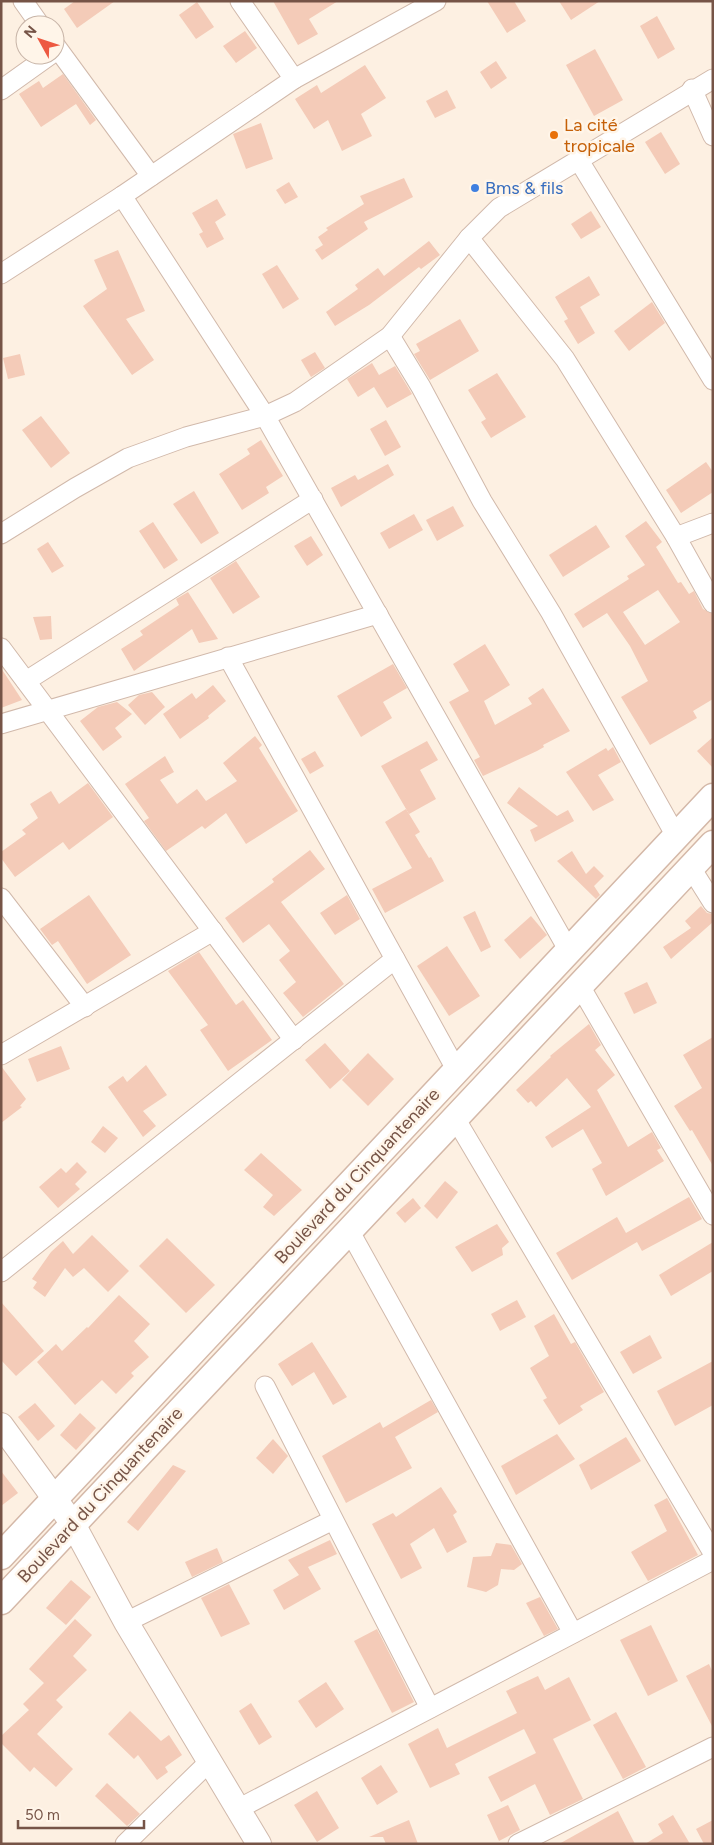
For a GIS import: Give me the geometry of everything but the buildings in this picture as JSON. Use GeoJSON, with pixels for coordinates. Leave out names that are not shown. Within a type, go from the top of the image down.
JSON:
{"type":"FeatureCollection","features":[{"type":"Feature","properties":{"kind":"main road","name":"Boulevard du Cinquantenaire"},"geometry":{"type":"LineString","coordinates":[[1,1556],[713,796]]}},
{"type":"Feature","properties":{"kind":"main road","name":"Boulevard du Cinquantenaire"},"geometry":{"type":"LineString","coordinates":[[1,1601],[713,844]]}},
{"type":"Feature","properties":{"kind":"street"},"geometry":{"type":"LineString","coordinates":[[23,1],[33,15]]}},
{"type":"Feature","properties":{"kind":"street"},"geometry":{"type":"LineString","coordinates":[[240,1],[294,79]]}},
{"type":"Feature","properties":{"kind":"street"},"geometry":{"type":"LineString","coordinates":[[1,274],[122,196],[294,79],[436,1]]}},
{"type":"Feature","properties":{"kind":"street"},"geometry":{"type":"LineString","coordinates":[[65,63],[151,176]]}},
{"type":"Feature","properties":{"kind":"street"},"geometry":{"type":"LineString","coordinates":[[1,90],[35,65]]}},
{"type":"Feature","properties":{"kind":"street"},"geometry":{"type":"LineString","coordinates":[[1,534],[128,458],[186,437],[265,416],[295,402],[390,336],[469,238],[500,208],[578,159],[713,79]]}},
{"type":"Feature","properties":{"kind":"street"},"geometry":{"type":"LineString","coordinates":[[692,90],[713,136]]}},
{"type":"Feature","properties":{"kind":"street"},"geometry":{"type":"LineString","coordinates":[[578,159],[713,380]]}},
{"type":"Feature","properties":{"kind":"street"},"geometry":{"type":"LineString","coordinates":[[122,196],[265,416],[569,951]]}},
{"type":"Feature","properties":{"kind":"street"},"geometry":{"type":"LineString","coordinates":[[469,238],[524,305],[564,359],[676,537],[713,603]]}},
{"type":"Feature","properties":{"kind":"street"},"geometry":{"type":"LineString","coordinates":[[390,336],[421,387],[482,501],[551,613],[676,836]]}},
{"type":"Feature","properties":{"kind":"street"},"geometry":{"type":"LineString","coordinates":[[26,681],[313,499]]}},
{"type":"Feature","properties":{"kind":"street"},"geometry":{"type":"LineString","coordinates":[[676,537],[713,524]]}},
{"type":"Feature","properties":{"kind":"street"},"geometry":{"type":"LineString","coordinates":[[1,724],[378,614]]}},
{"type":"Feature","properties":{"kind":"street"},"geometry":{"type":"LineString","coordinates":[[1,648],[294,1040]]}},
{"type":"Feature","properties":{"kind":"street"},"geometry":{"type":"LineString","coordinates":[[228,657],[457,1071]]}},
{"type":"Feature","properties":{"kind":"street"},"geometry":{"type":"LineString","coordinates":[[690,868],[713,904]]}},
{"type":"Feature","properties":{"kind":"street"},"geometry":{"type":"LineString","coordinates":[[1,898],[85,1007]]}},
{"type":"Feature","properties":{"kind":"street"},"geometry":{"type":"LineString","coordinates":[[1,1055],[213,932]]}},
{"type":"Feature","properties":{"kind":"street"},"geometry":{"type":"LineString","coordinates":[[1,1272],[395,959]]}},
{"type":"Feature","properties":{"kind":"street"},"geometry":{"type":"LineString","coordinates":[[580,986],[713,1215]]}},
{"type":"Feature","properties":{"kind":"street"},"geometry":{"type":"LineString","coordinates":[[454,1118],[713,1553]]}},
{"type":"Feature","properties":{"kind":"street"},"geometry":{"type":"LineString","coordinates":[[349,1230],[573,1633]]}},
{"type":"Feature","properties":{"kind":"street"},"geometry":{"type":"LineString","coordinates":[[265,1386],[430,1708]]}},
{"type":"Feature","properties":{"kind":"street"},"geometry":{"type":"LineString","coordinates":[[1,1425],[56,1498],[73,1524],[126,1622],[259,1844]]}},
{"type":"Feature","properties":{"kind":"street"},"geometry":{"type":"LineString","coordinates":[[126,1622],[333,1520]]}},
{"type":"Feature","properties":{"kind":"street"},"geometry":{"type":"LineString","coordinates":[[238,1809],[713,1560]]}},
{"type":"Feature","properties":{"kind":"street"},"geometry":{"type":"LineString","coordinates":[[518,1844],[713,1748]]}},
{"type":"Feature","properties":{"kind":"street"},"geometry":{"type":"LineString","coordinates":[[125,1844],[210,1762]]}},
{"type":"Feature","properties":{"kind":"place","name":"La cité tropicale"},"geometry":{"type":"Point","coordinates":[554,135]}},
{"type":"Feature","properties":{"kind":"place","name":"Bms & fils"},"geometry":{"type":"Point","coordinates":[475,188]}}]}
